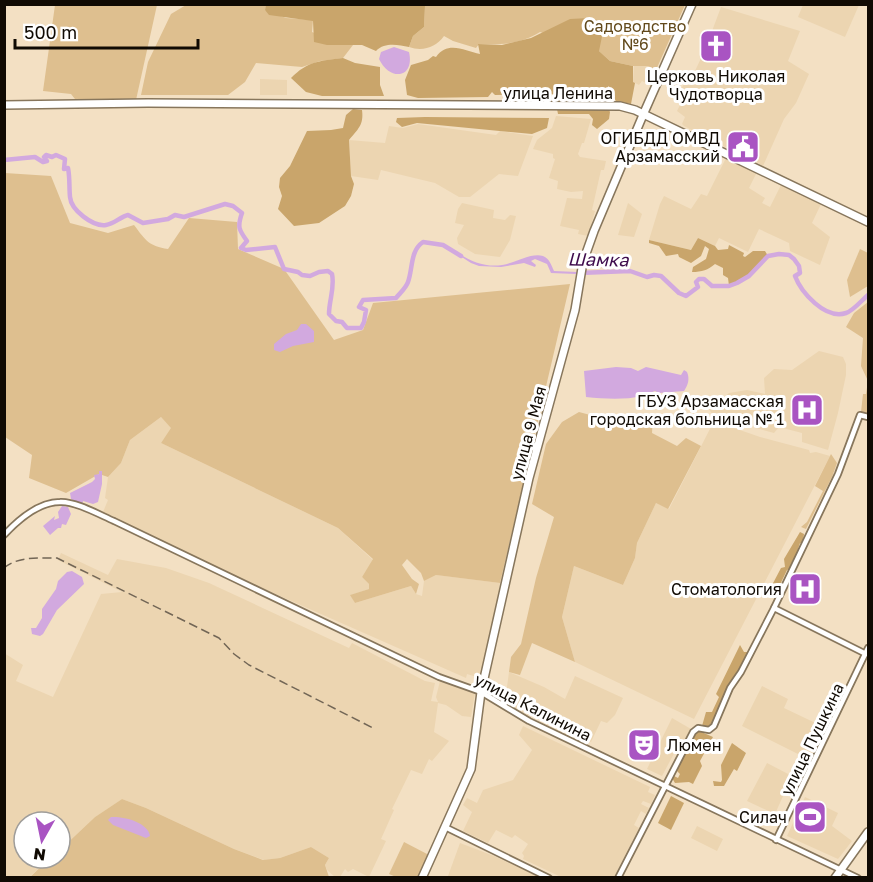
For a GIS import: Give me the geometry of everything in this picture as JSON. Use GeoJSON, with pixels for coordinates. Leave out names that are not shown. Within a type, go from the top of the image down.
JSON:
{"type":"FeatureCollection","features":[{"type":"Feature","properties":{"kind":"main road","name":"улица 9 Мая"},"geometry":{"type":"LineString","coordinates":[[422,878],[469,775],[481,692],[529,478],[575,310],[580,274],[594,231],[692,4]]}},
{"type":"Feature","properties":{"kind":"main road","name":"улица Ленина"},"geometry":{"type":"LineString","coordinates":[[4,105],[148,103],[609,105],[628,108],[868,222]]}},
{"type":"Feature","properties":{"kind":"main road"},"geometry":{"type":"LineString","coordinates":[[835,878],[868,832]]}},
{"type":"Feature","properties":{"kind":"street"},"geometry":{"type":"LineString","coordinates":[[618,878],[695,729],[709,730],[714,726],[730,688],[741,672],[774,608],[838,474],[860,415],[868,417]]}},
{"type":"Feature","properties":{"kind":"street","name":"улица Калинина"},"geometry":{"type":"LineString","coordinates":[[4,535],[21,518],[32,511],[55,503],[70,503],[439,677],[481,692],[529,721],[858,878]]}},
{"type":"Feature","properties":{"kind":"street"},"geometry":{"type":"LineString","coordinates":[[774,608],[867,655]]}},
{"type":"Feature","properties":{"kind":"street","name":"улица Пушкина"},"geometry":{"type":"LineString","coordinates":[[776,840],[867,655],[868,648]]}},
{"type":"Feature","properties":{"kind":"street"},"geometry":{"type":"LineString","coordinates":[[444,827],[549,878]]}},
{"type":"Feature","properties":{"kind":"shaded area"},"geometry":{"type":"Polygon","coordinates":[[[266,4],[425,4],[424,27],[413,36],[409,47],[387,45],[376,51],[362,45],[327,45],[314,42],[313,21],[269,15],[265,10],[266,4]]]}},
{"type":"Feature","properties":{"kind":"shaded area"},"geometry":{"type":"Polygon","coordinates":[[[803,4],[859,5],[845,37],[798,17],[803,4]]]}},
{"type":"Feature","properties":{"kind":"shaded area"},"geometry":{"type":"Polygon","coordinates":[[[721,7],[800,31],[788,61],[809,74],[796,103],[784,119],[763,166],[750,158],[757,143],[739,135],[731,150],[684,126],[682,124],[685,117],[677,111],[684,97],[679,95],[689,71],[694,73],[703,54],[718,61],[727,49],[726,42],[712,31],[721,7]]]}},
{"type":"Feature","properties":{"kind":"shaded area"},"geometry":{"type":"Polygon","coordinates":[[[589,18],[605,22],[599,51],[610,61],[633,66],[633,82],[635,83],[631,104],[616,101],[612,94],[614,90],[608,86],[608,97],[563,94],[495,95],[492,92],[488,97],[418,98],[407,95],[405,80],[411,65],[428,60],[433,56],[436,57],[446,49],[457,48],[480,54],[478,44],[502,45],[531,38],[570,19],[589,18]]]}},
{"type":"Feature","properties":{"kind":"shaded area"},"geometry":{"type":"Polygon","coordinates":[[[394,47],[409,52],[408,67],[400,74],[389,71],[379,59],[381,52],[394,47]]]}},
{"type":"Feature","properties":{"kind":"shaded area"},"geometry":{"type":"Polygon","coordinates":[[[343,58],[355,63],[380,67],[380,85],[384,96],[322,96],[306,92],[291,78],[303,68],[314,63],[343,58]]]}},
{"type":"Feature","properties":{"kind":"shaded area"},"geometry":{"type":"Polygon","coordinates":[[[634,65],[648,66],[656,70],[650,85],[642,81],[639,85],[633,82],[634,65]]]}},
{"type":"Feature","properties":{"kind":"shaded area"},"geometry":{"type":"Polygon","coordinates":[[[260,79],[287,80],[287,95],[260,95],[260,79]]]}},
{"type":"Feature","properties":{"kind":"shaded area"},"geometry":{"type":"Polygon","coordinates":[[[608,108],[609,119],[597,129],[592,125],[593,119],[589,114],[558,114],[557,109],[608,108]]]}},
{"type":"Feature","properties":{"kind":"shaded area"},"geometry":{"type":"Polygon","coordinates":[[[353,109],[362,110],[362,119],[360,126],[349,140],[351,176],[354,184],[351,196],[345,206],[319,223],[294,226],[278,209],[282,196],[279,187],[280,178],[290,166],[307,131],[343,128],[346,115],[353,109]]]}},
{"type":"Feature","properties":{"kind":"shaded area"},"geometry":{"type":"Polygon","coordinates":[[[556,116],[591,119],[578,154],[580,157],[606,161],[604,170],[601,170],[592,210],[595,211],[588,236],[578,234],[579,230],[560,226],[567,198],[582,199],[583,191],[571,192],[557,189],[558,181],[549,178],[555,159],[553,154],[533,149],[537,140],[552,128],[556,116]]]}},
{"type":"Feature","properties":{"kind":"shaded area"},"geometry":{"type":"Polygon","coordinates":[[[397,118],[549,118],[547,128],[532,134],[417,123],[402,127],[396,122],[397,118]]]}},
{"type":"Feature","properties":{"kind":"shaded area"},"geometry":{"type":"Polygon","coordinates":[[[418,124],[496,135],[500,131],[533,136],[518,176],[499,174],[470,197],[459,197],[435,183],[381,170],[378,180],[351,176],[349,140],[385,143],[389,126],[403,128],[418,124]]]}},
{"type":"Feature","properties":{"kind":"shaded area"},"geometry":{"type":"Polygon","coordinates":[[[726,158],[757,172],[749,188],[765,198],[762,203],[770,207],[781,185],[821,204],[812,223],[830,237],[820,265],[790,251],[789,243],[759,229],[748,252],[719,238],[715,246],[698,238],[691,250],[649,240],[664,196],[691,209],[701,194],[707,196],[726,158]]]}},
{"type":"Feature","properties":{"kind":"shaded area"},"geometry":{"type":"Polygon","coordinates":[[[462,203],[494,210],[493,218],[505,220],[510,215],[516,216],[510,240],[500,257],[475,254],[458,244],[457,238],[464,225],[455,223],[462,203]]]}},
{"type":"Feature","properties":{"kind":"shaded area"},"geometry":{"type":"Polygon","coordinates":[[[628,203],[642,214],[634,237],[618,235],[628,203]]]}},
{"type":"Feature","properties":{"kind":"shaded area"},"geometry":{"type":"Polygon","coordinates":[[[698,238],[715,246],[718,250],[728,249],[729,245],[744,253],[745,257],[753,251],[765,251],[768,256],[749,276],[729,286],[728,278],[723,275],[723,268],[715,264],[705,270],[692,272],[693,267],[706,259],[709,249],[705,246],[701,256],[691,263],[679,257],[678,254],[666,256],[659,246],[649,243],[649,240],[691,250],[698,238]]]}},
{"type":"Feature","properties":{"kind":"shaded area"},"geometry":{"type":"Polygon","coordinates":[[[457,254],[477,263],[490,265],[504,265],[539,255],[550,262],[554,271],[577,272],[576,274],[551,273],[547,264],[535,259],[531,261],[536,265],[535,267],[524,263],[501,267],[479,266],[457,254]]]}},
{"type":"Feature","properties":{"kind":"shaded area"},"geometry":{"type":"Polygon","coordinates":[[[301,324],[306,324],[314,331],[314,342],[293,346],[280,352],[274,350],[274,344],[286,334],[297,330],[301,324]]]}},
{"type":"Feature","properties":{"kind":"shaded area"},"geometry":{"type":"Polygon","coordinates":[[[819,351],[843,357],[846,364],[846,375],[828,450],[802,442],[802,433],[779,427],[774,433],[713,416],[709,409],[729,393],[747,390],[765,394],[764,378],[774,369],[792,370],[819,351]]]}},
{"type":"Feature","properties":{"kind":"shaded area"},"geometry":{"type":"Polygon","coordinates":[[[616,367],[638,371],[646,367],[681,375],[684,370],[688,375],[688,382],[684,391],[659,393],[655,391],[644,396],[622,399],[586,397],[584,371],[616,367]]]}},
{"type":"Feature","properties":{"kind":"shaded area"},"geometry":{"type":"Polygon","coordinates":[[[161,417],[172,428],[161,443],[338,528],[373,560],[362,577],[369,584],[369,589],[351,595],[355,603],[411,586],[416,594],[422,596],[424,581],[436,575],[500,583],[491,637],[480,678],[467,674],[466,678],[253,584],[103,512],[108,500],[105,498],[108,477],[121,463],[130,440],[161,417]]]}},
{"type":"Feature","properties":{"kind":"shaded area"},"geometry":{"type":"Polygon","coordinates":[[[714,421],[760,437],[809,450],[810,453],[816,452],[830,456],[694,719],[575,662],[562,617],[574,566],[623,585],[635,558],[637,543],[656,503],[669,509],[714,421]]]}},
{"type":"Feature","properties":{"kind":"shaded area"},"geometry":{"type":"Polygon","coordinates":[[[99,471],[102,471],[102,484],[98,502],[93,504],[83,501],[82,505],[71,499],[70,493],[92,482],[95,479],[94,475],[99,474],[99,471]]]}},
{"type":"Feature","properties":{"kind":"shaded area"},"geometry":{"type":"Polygon","coordinates":[[[62,506],[68,507],[71,514],[66,525],[62,524],[61,528],[50,535],[43,526],[55,516],[54,520],[59,518],[58,512],[62,506]]]}},
{"type":"Feature","properties":{"kind":"shaded area"},"geometry":{"type":"Polygon","coordinates":[[[800,532],[804,534],[803,543],[800,543],[791,569],[787,570],[777,591],[771,587],[781,568],[785,567],[784,559],[800,532]]]}},
{"type":"Feature","properties":{"kind":"shaded area"},"geometry":{"type":"Polygon","coordinates":[[[61,553],[108,575],[117,559],[166,568],[209,583],[349,648],[352,643],[425,681],[435,683],[431,701],[438,702],[436,697],[440,681],[475,693],[471,717],[462,716],[446,705],[438,703],[434,732],[449,741],[432,761],[429,759],[422,774],[411,770],[392,809],[394,810],[381,839],[386,841],[369,877],[353,869],[348,872],[345,869],[340,877],[335,877],[325,865],[329,858],[311,847],[280,858],[264,860],[122,799],[95,817],[72,839],[72,810],[12,810],[12,870],[37,870],[29,877],[5,877],[4,653],[23,665],[16,681],[53,697],[101,594],[122,592],[58,560],[61,553]]]}},
{"type":"Feature","properties":{"kind":"shaded area"},"geometry":{"type":"Polygon","coordinates":[[[72,571],[82,577],[84,584],[57,610],[43,634],[40,636],[32,634],[31,628],[36,628],[42,618],[42,609],[56,589],[58,581],[67,572],[72,571]]]}},
{"type":"Feature","properties":{"kind":"shaded area"},"geometry":{"type":"Polygon","coordinates":[[[740,645],[744,652],[750,652],[711,727],[702,726],[706,712],[712,712],[719,697],[716,694],[740,645]]]}},
{"type":"Feature","properties":{"kind":"shaded area"},"geometry":{"type":"Polygon","coordinates":[[[509,672],[565,699],[575,676],[623,698],[615,715],[607,723],[601,721],[591,742],[533,715],[530,716],[505,702],[509,672]]]}},
{"type":"Feature","properties":{"kind":"shaded area"},"geometry":{"type":"Polygon","coordinates":[[[762,686],[788,699],[784,708],[826,728],[810,760],[742,726],[762,686]]]}},
{"type":"Feature","properties":{"kind":"shaded area"},"geometry":{"type":"Polygon","coordinates":[[[672,718],[691,729],[682,747],[678,746],[662,776],[647,769],[672,718]]]}},
{"type":"Feature","properties":{"kind":"shaded area"},"geometry":{"type":"Polygon","coordinates":[[[523,726],[650,787],[648,792],[655,795],[651,804],[643,801],[641,804],[649,808],[646,814],[641,811],[634,825],[639,828],[614,877],[561,877],[523,859],[522,853],[528,844],[515,835],[512,838],[496,830],[488,843],[463,831],[472,812],[463,805],[467,798],[477,803],[483,790],[513,780],[532,750],[519,735],[523,726]]]}},
{"type":"Feature","properties":{"kind":"shaded area"},"geometry":{"type":"Polygon","coordinates":[[[699,731],[713,737],[700,761],[702,766],[693,784],[675,783],[672,778],[674,776],[678,778],[680,774],[677,771],[684,755],[699,731]]]}},
{"type":"Feature","properties":{"kind":"shaded area"},"geometry":{"type":"Polygon","coordinates":[[[732,743],[746,753],[737,771],[734,769],[724,786],[714,786],[713,781],[721,782],[722,780],[721,765],[732,743]]]}},
{"type":"Feature","properties":{"kind":"shaded area"},"geometry":{"type":"Polygon","coordinates":[[[767,763],[792,776],[775,814],[747,801],[767,763]]]}},
{"type":"Feature","properties":{"kind":"shaded area"},"geometry":{"type":"Polygon","coordinates":[[[671,796],[684,803],[671,830],[658,823],[671,796]]]}},
{"type":"Feature","properties":{"kind":"shaded area"},"geometry":{"type":"Polygon","coordinates":[[[805,797],[838,813],[832,826],[852,841],[838,859],[787,836],[805,797]]]}},
{"type":"Feature","properties":{"kind":"shaded area"},"geometry":{"type":"Polygon","coordinates":[[[111,817],[128,819],[140,824],[145,827],[150,836],[146,838],[113,825],[108,820],[111,817]]]}},
{"type":"Feature","properties":{"kind":"shaded area"},"geometry":{"type":"Polygon","coordinates":[[[697,826],[723,839],[717,851],[691,838],[697,826]]]}},
{"type":"Feature","properties":{"kind":"shaded area"},"geometry":{"type":"Polygon","coordinates":[[[460,843],[539,877],[450,877],[448,876],[460,843]]]}},
{"type":"Feature","properties":{"kind":"green space"},"geometry":{"type":"Polygon","coordinates":[[[55,5],[157,5],[136,100],[75,99],[71,94],[43,91],[55,5]]]}},
{"type":"Feature","properties":{"kind":"green space"},"geometry":{"type":"Polygon","coordinates":[[[186,5],[266,5],[265,10],[286,18],[313,20],[312,32],[343,45],[353,45],[343,58],[320,61],[302,67],[256,63],[245,82],[228,95],[141,95],[148,62],[171,14],[186,5]]]}},
{"type":"Feature","properties":{"kind":"green space","name":"Садоводство №6"},"geometry":{"type":"Polygon","coordinates":[[[425,5],[685,5],[656,70],[648,66],[633,66],[610,61],[599,51],[540,32],[518,41],[503,44],[479,44],[476,48],[444,36],[429,48],[409,47],[413,36],[424,27],[425,5]]]}},
{"type":"Feature","properties":{"kind":"green space"},"geometry":{"type":"Polygon","coordinates":[[[5,173],[51,176],[70,223],[108,233],[134,225],[148,242],[162,248],[168,249],[189,218],[237,222],[238,249],[284,269],[334,340],[363,330],[373,303],[570,284],[500,583],[436,575],[424,581],[421,573],[407,559],[402,565],[412,579],[419,584],[416,594],[411,586],[355,603],[350,595],[369,589],[369,584],[362,577],[373,559],[338,528],[161,443],[171,428],[161,417],[130,440],[121,463],[108,477],[99,474],[66,493],[29,478],[32,455],[5,437],[5,173]]]}},
{"type":"Feature","properties":{"kind":"green space"},"geometry":{"type":"Polygon","coordinates":[[[860,249],[868,253],[868,286],[850,297],[847,280],[860,249]]]}},
{"type":"Feature","properties":{"kind":"green space"},"geometry":{"type":"Polygon","coordinates":[[[868,302],[868,381],[861,366],[863,338],[846,327],[854,313],[868,302]]]}},
{"type":"Feature","properties":{"kind":"green space"},"geometry":{"type":"Polygon","coordinates":[[[868,381],[868,414],[861,412],[863,394],[866,394],[868,381]]]}},
{"type":"Feature","properties":{"kind":"green space"},"geometry":{"type":"Polygon","coordinates":[[[579,412],[609,420],[653,417],[652,433],[677,446],[686,438],[701,446],[668,509],[656,503],[637,543],[635,558],[623,585],[574,566],[562,617],[575,662],[532,643],[520,675],[509,672],[511,657],[521,644],[536,578],[554,517],[532,504],[546,444],[562,422],[579,412]]]}},
{"type":"Feature","properties":{"kind":"green space"},"geometry":{"type":"Polygon","coordinates":[[[831,454],[837,463],[806,529],[801,527],[807,522],[823,491],[815,486],[831,454]]]}},
{"type":"Feature","properties":{"kind":"green space"},"geometry":{"type":"Polygon","coordinates":[[[122,799],[263,860],[280,858],[311,847],[329,858],[325,865],[329,877],[29,878],[37,870],[72,870],[72,839],[95,817],[122,799]]]}},
{"type":"Feature","properties":{"kind":"green space"},"geometry":{"type":"Polygon","coordinates":[[[404,842],[429,855],[419,877],[396,877],[389,874],[404,842]]]}},
{"type":"Feature","properties":{"kind":"waterway","name":"Шамка"},"geometry":{"type":"LineString","coordinates":[[4,160],[35,157],[43,162],[47,161],[44,157],[46,155],[52,157],[56,155],[65,159],[64,169],[68,168],[71,202],[84,217],[101,225],[109,224],[128,215],[143,223],[168,219],[175,215],[184,217],[225,204],[233,206],[242,213],[240,228],[247,241],[241,248],[246,250],[275,247],[284,269],[310,276],[328,271],[332,274],[329,314],[347,328],[361,328],[366,310],[359,307],[363,300],[396,298],[408,282],[412,260],[416,250],[423,242],[443,245],[461,256]]}},
{"type":"Feature","properties":{"kind":"waterway","name":"Шамка"},"geometry":{"type":"LineString","coordinates":[[579,273],[630,271],[647,277],[661,276],[679,293],[686,296],[698,287],[696,282],[699,279],[704,279],[712,286],[729,286],[749,276],[768,256],[779,254],[789,255],[794,259],[799,266],[800,273],[795,276],[798,282],[808,297],[822,309],[838,314],[846,313],[868,295]]}},
{"type":"Feature","properties":{"kind":"railway"},"geometry":{"type":"LineString","coordinates":[[4,568],[16,561],[57,558],[219,638],[234,654],[249,665],[373,728]]}},
{"type":"Feature","properties":{"kind":"place","name":"Церковь Николая Чудотворца"},"geometry":{"type":"Point","coordinates":[716,46]}},
{"type":"Feature","properties":{"kind":"place","name":"ОГИБДД ОМВД Арзамасский"},"geometry":{"type":"Point","coordinates":[743,147]}},
{"type":"Feature","properties":{"kind":"place","name":"ГБУЗ Арзамасская городская больница № 1"},"geometry":{"type":"Point","coordinates":[807,410]}},
{"type":"Feature","properties":{"kind":"place","name":"Стоматология"},"geometry":{"type":"Point","coordinates":[805,589]}},
{"type":"Feature","properties":{"kind":"place","name":"Люмен"},"geometry":{"type":"Point","coordinates":[644,745]}},
{"type":"Feature","properties":{"kind":"place","name":"Силач"},"geometry":{"type":"Point","coordinates":[810,817]}}]}
